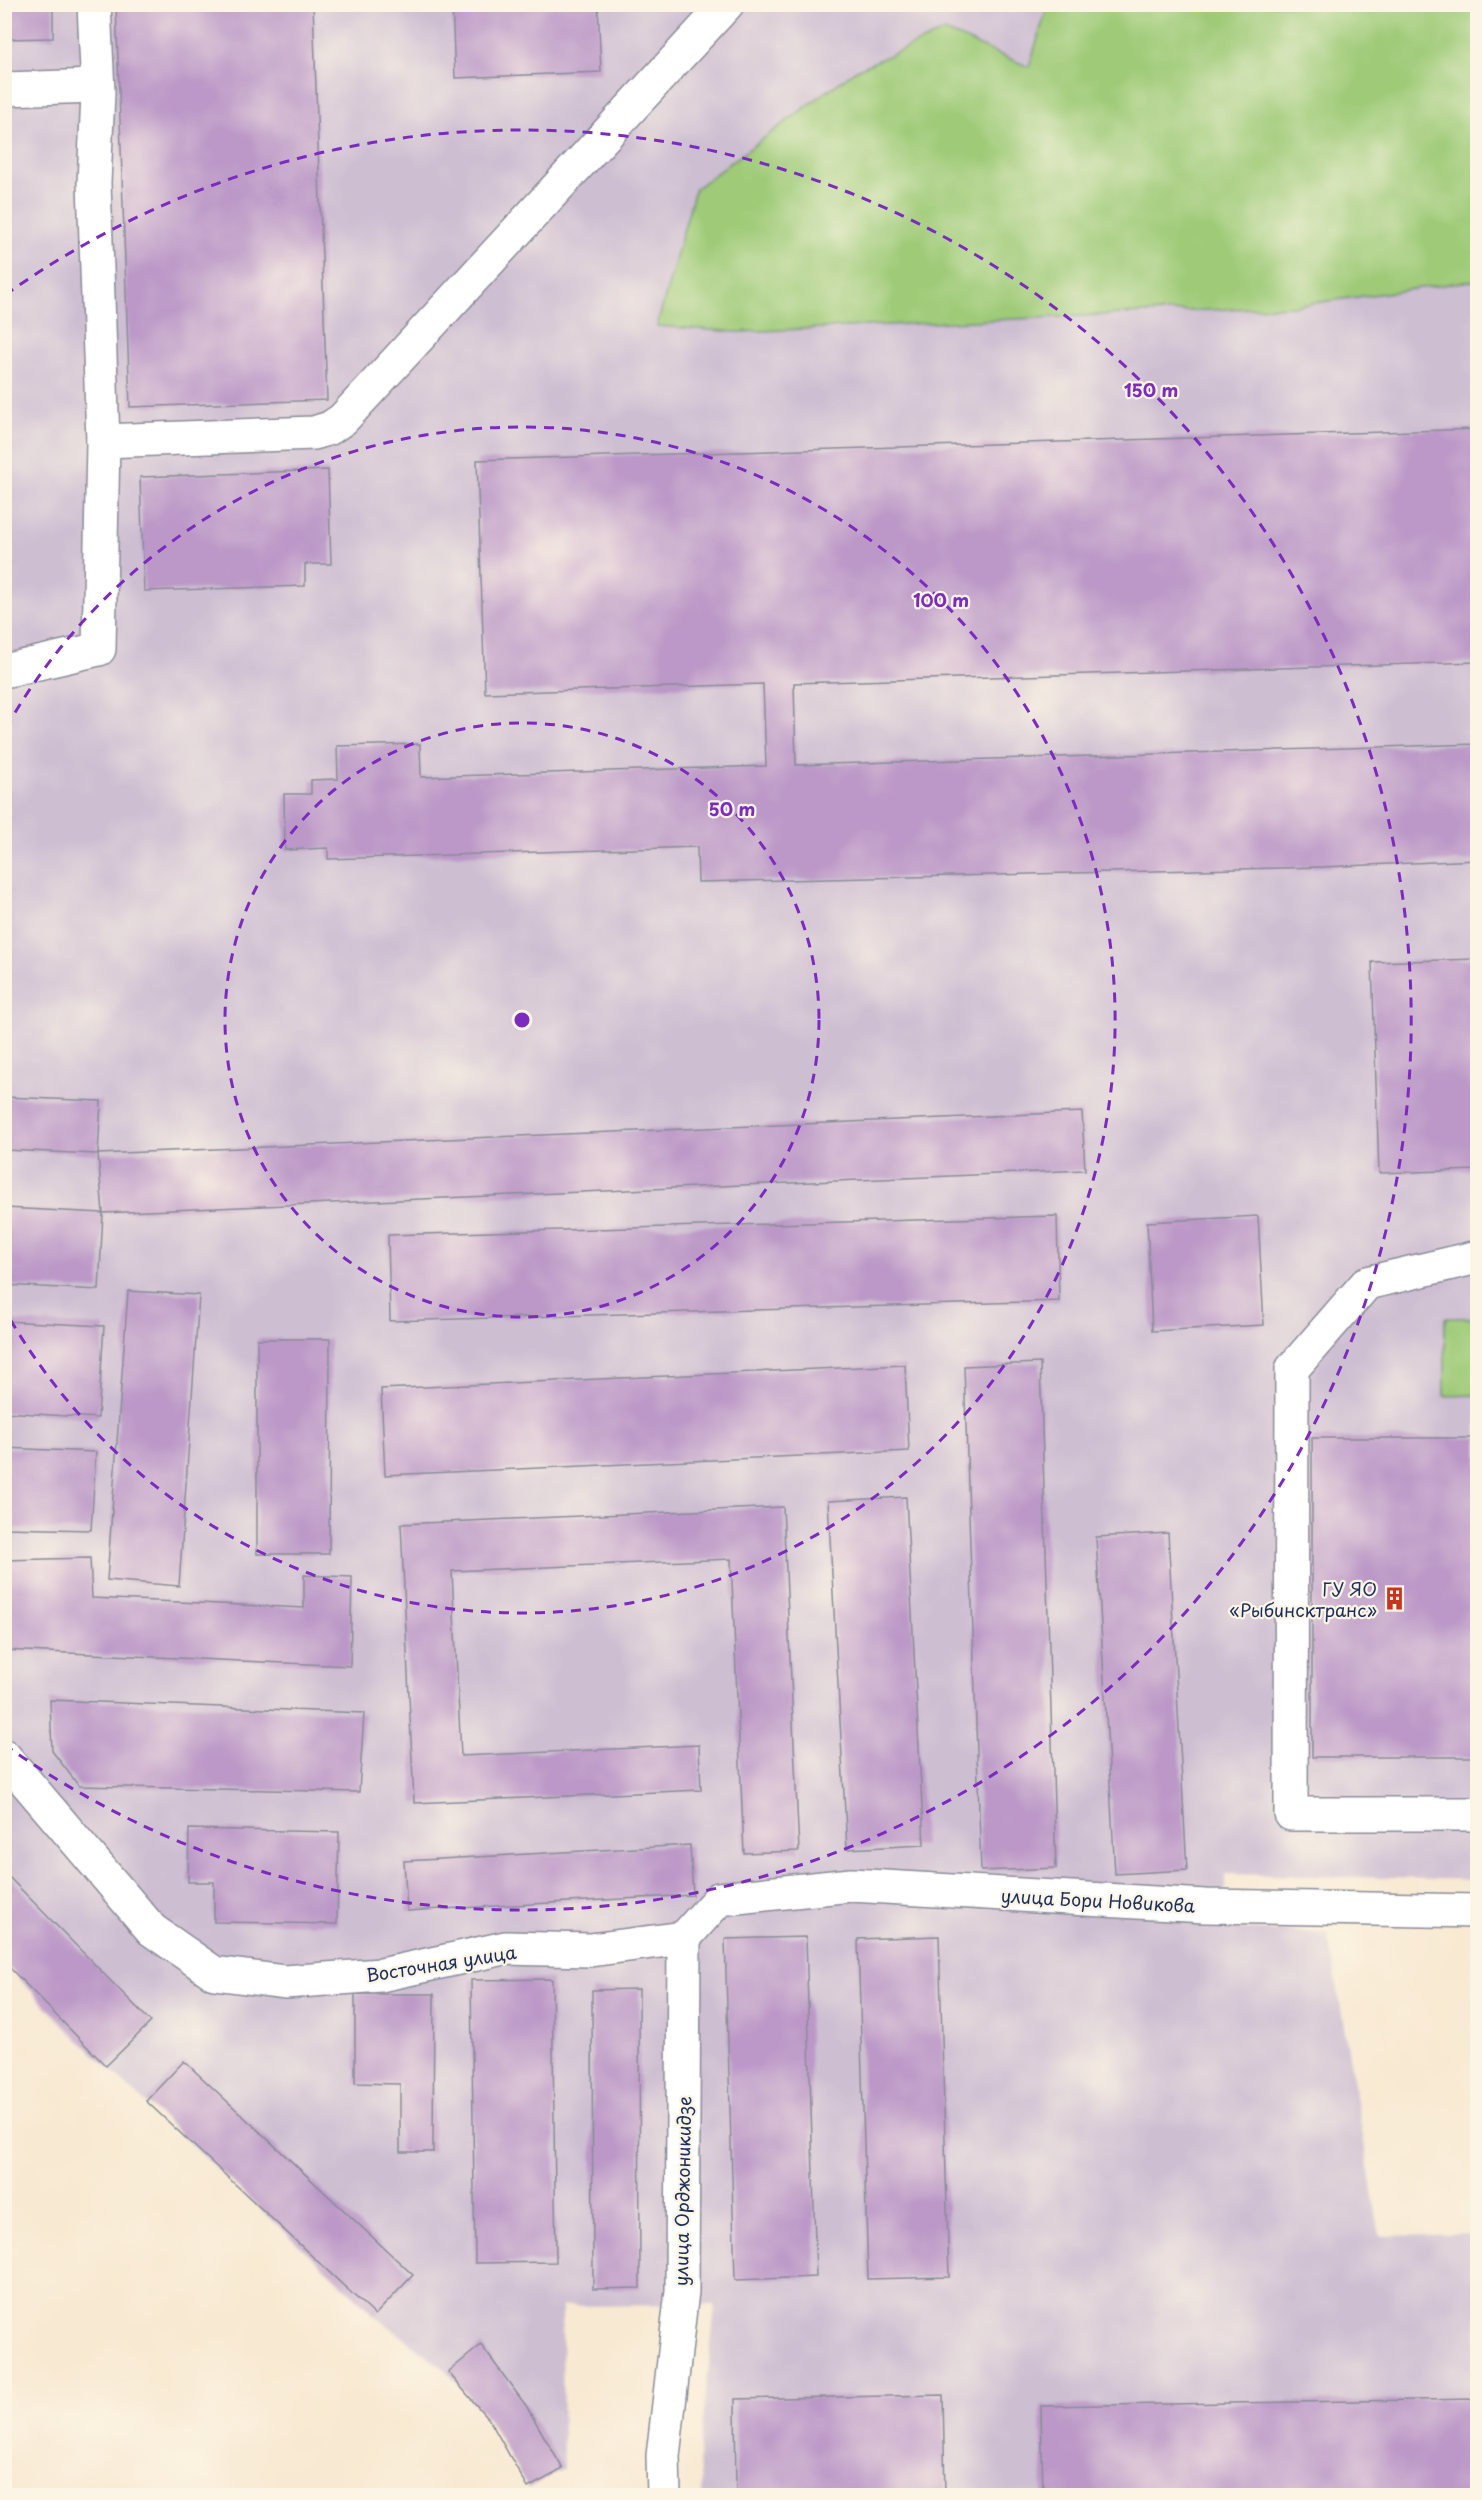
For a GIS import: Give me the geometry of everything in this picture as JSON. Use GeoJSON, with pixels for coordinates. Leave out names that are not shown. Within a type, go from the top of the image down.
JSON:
{"type":"FeatureCollection","features":[{"type":"Feature","properties":{"kind":"street"},"geometry":{"type":"LineString","coordinates":[[4,671],[99,649],[103,441],[94,183],[97,86],[94,4]]}},
{"type":"Feature","properties":{"kind":"street"},"geometry":{"type":"LineString","coordinates":[[103,441],[314,433],[330,428],[343,419],[727,4]]}},
{"type":"Feature","properties":{"kind":"street"},"geometry":{"type":"LineString","coordinates":[[4,89],[97,86]]}},
{"type":"Feature","properties":{"kind":"street"},"geometry":{"type":"LineString","coordinates":[[1478,1257],[1367,1283],[1292,1369],[1291,1814],[1478,1814]]}},
{"type":"Feature","properties":{"kind":"street","name":"Восточная улица"},"geometry":{"type":"LineString","coordinates":[[4,1756],[152,1930],[214,1973],[285,1982],[381,1975],[505,1948],[590,1950],[684,1938]]}},
{"type":"Feature","properties":{"kind":"street","name":"улица Бори Новикова"},"geometry":{"type":"LineString","coordinates":[[684,1938],[719,1899],[852,1885],[1205,1906],[1478,1911]]}},
{"type":"Feature","properties":{"kind":"street","name":"улица Орджоникидзе"},"geometry":{"type":"LineString","coordinates":[[664,2496],[663,2456],[682,2291],[684,1938]]}},
{"type":"Feature","properties":{"kind":"shaded area"},"geometry":{"type":"Polygon","coordinates":[[[5,5],[1477,5],[1477,1880],[1225,1874],[1226,1928],[1328,1933],[1380,2236],[1477,2234],[1477,2495],[702,2495],[699,2460],[715,2305],[562,2306],[563,2469],[528,2488],[490,2421],[448,2372],[374,2315],[73,2035],[5,1964],[5,5]]]}},
{"type":"Feature","properties":{"kind":"green space"},"geometry":{"type":"Polygon","coordinates":[[[1048,5],[1477,5],[1477,280],[1293,306],[737,332],[657,326],[695,189],[856,70],[945,31],[1029,67],[1048,5]]]}},
{"type":"Feature","properties":{"kind":"green space"},"geometry":{"type":"Polygon","coordinates":[[[1445,1318],[1477,1318],[1477,1395],[1445,1396],[1445,1318]]]}},
{"type":"Feature","properties":{"kind":"building"},"geometry":{"type":"Polygon","coordinates":[[[4,4],[53,4],[53,38],[4,39],[4,4]]]}},
{"type":"Feature","properties":{"kind":"building"},"geometry":{"type":"Polygon","coordinates":[[[116,4],[313,4],[327,400],[130,407],[116,4]]]}},
{"type":"Feature","properties":{"kind":"building"},"geometry":{"type":"Polygon","coordinates":[[[452,4],[598,4],[601,72],[455,78],[452,4]]]}},
{"type":"Feature","properties":{"kind":"building"},"geometry":{"type":"Polygon","coordinates":[[[1478,429],[1478,662],[794,683],[796,765],[1478,744],[1478,860],[1323,867],[698,882],[697,847],[328,859],[328,848],[285,850],[284,794],[311,794],[311,780],[338,779],[337,746],[420,744],[421,777],[766,766],[763,684],[485,693],[477,460],[1478,429]]]}},
{"type":"Feature","properties":{"kind":"building"},"geometry":{"type":"Polygon","coordinates":[[[328,470],[331,564],[305,564],[305,586],[144,591],[140,477],[328,470]]]}},
{"type":"Feature","properties":{"kind":"building"},"geometry":{"type":"Polygon","coordinates":[[[1478,959],[1478,1170],[1379,1173],[1372,962],[1478,959]]]}},
{"type":"Feature","properties":{"kind":"building"},"geometry":{"type":"Polygon","coordinates":[[[4,1097],[101,1101],[98,1154],[4,1150],[4,1097]]]}},
{"type":"Feature","properties":{"kind":"building"},"geometry":{"type":"Polygon","coordinates":[[[1082,1112],[1085,1170],[103,1213],[98,1154],[1082,1112]]]}},
{"type":"Feature","properties":{"kind":"building"},"geometry":{"type":"Polygon","coordinates":[[[5,1208],[103,1213],[99,1290],[5,1285],[5,1208]]]}},
{"type":"Feature","properties":{"kind":"building"},"geometry":{"type":"Polygon","coordinates":[[[1057,1216],[1059,1301],[390,1321],[388,1235],[1057,1216]]]}},
{"type":"Feature","properties":{"kind":"building"},"geometry":{"type":"Polygon","coordinates":[[[1258,1216],[1264,1325],[1152,1331],[1147,1222],[1258,1216]]]}},
{"type":"Feature","properties":{"kind":"building"},"geometry":{"type":"Polygon","coordinates":[[[128,1291],[199,1295],[179,1586],[107,1580],[128,1291]]]}},
{"type":"Feature","properties":{"kind":"building"},"geometry":{"type":"Polygon","coordinates":[[[4,1321],[104,1326],[98,1418],[4,1412],[4,1321]]]}},
{"type":"Feature","properties":{"kind":"building"},"geometry":{"type":"Polygon","coordinates":[[[257,1339],[330,1339],[329,1554],[257,1554],[257,1339]]]}},
{"type":"Feature","properties":{"kind":"building"},"geometry":{"type":"Polygon","coordinates":[[[1040,1363],[1056,1868],[981,1871],[964,1366],[1040,1363]]]}},
{"type":"Feature","properties":{"kind":"building"},"geometry":{"type":"Polygon","coordinates":[[[905,1365],[909,1451],[385,1475],[381,1389],[905,1365]]]}},
{"type":"Feature","properties":{"kind":"building","name":"ГУ ЯО «Рыбинсктранс»"},"geometry":{"type":"Polygon","coordinates":[[[1312,1438],[1478,1438],[1478,1757],[1312,1757],[1312,1438]]]}},
{"type":"Feature","properties":{"kind":"building"},"geometry":{"type":"Polygon","coordinates":[[[4,1448],[96,1452],[91,1530],[4,1528],[4,1448]]]}},
{"type":"Feature","properties":{"kind":"building"},"geometry":{"type":"Polygon","coordinates":[[[906,1497],[924,1845],[847,1849],[828,1501],[906,1497]]]}},
{"type":"Feature","properties":{"kind":"building"},"geometry":{"type":"Polygon","coordinates":[[[783,1507],[799,1851],[744,1853],[731,1559],[452,1571],[461,1756],[699,1745],[701,1790],[414,1803],[401,1524],[783,1507]]]}},
{"type":"Feature","properties":{"kind":"building"},"geometry":{"type":"Polygon","coordinates":[[[1168,1533],[1187,1870],[1115,1874],[1096,1537],[1168,1533]]]}},
{"type":"Feature","properties":{"kind":"building"},"geometry":{"type":"Polygon","coordinates":[[[90,1558],[92,1598],[304,1608],[304,1575],[352,1577],[350,1666],[4,1650],[4,1560],[90,1558]]]}},
{"type":"Feature","properties":{"kind":"building"},"geometry":{"type":"Polygon","coordinates":[[[50,1700],[364,1713],[359,1792],[79,1786],[52,1751],[50,1700]]]}},
{"type":"Feature","properties":{"kind":"building"},"geometry":{"type":"Polygon","coordinates":[[[189,1829],[339,1832],[337,1924],[214,1922],[214,1882],[188,1882],[189,1829]]]}},
{"type":"Feature","properties":{"kind":"building"},"geometry":{"type":"Polygon","coordinates":[[[690,1845],[693,1895],[407,1911],[404,1861],[690,1845]]]}},
{"type":"Feature","properties":{"kind":"building"},"geometry":{"type":"Polygon","coordinates":[[[4,1872],[151,2022],[106,2066],[4,1962],[4,1872]]]}},
{"type":"Feature","properties":{"kind":"building"},"geometry":{"type":"Polygon","coordinates":[[[939,1936],[949,2277],[868,2279],[858,1939],[939,1936]]]}},
{"type":"Feature","properties":{"kind":"building"},"geometry":{"type":"Polygon","coordinates":[[[806,1937],[816,2277],[735,2280],[725,1939],[806,1937]]]}},
{"type":"Feature","properties":{"kind":"building"},"geometry":{"type":"Polygon","coordinates":[[[552,1979],[556,2262],[475,2263],[471,1980],[552,1979]]]}},
{"type":"Feature","properties":{"kind":"building"},"geometry":{"type":"Polygon","coordinates":[[[639,1989],[640,2288],[593,2289],[592,1990],[639,1989]]]}},
{"type":"Feature","properties":{"kind":"building"},"geometry":{"type":"Polygon","coordinates":[[[355,1994],[434,1994],[433,2152],[400,2152],[400,2084],[355,2083],[355,1994]]]}},
{"type":"Feature","properties":{"kind":"building"},"geometry":{"type":"Polygon","coordinates":[[[184,2061],[413,2275],[375,2315],[146,2101],[184,2061]]]}},
{"type":"Feature","properties":{"kind":"building"},"geometry":{"type":"Polygon","coordinates":[[[481,2345],[527,2407],[563,2469],[528,2488],[490,2421],[448,2372],[481,2345]]]}},
{"type":"Feature","properties":{"kind":"building"},"geometry":{"type":"Polygon","coordinates":[[[943,2395],[945,2496],[736,2496],[735,2399],[943,2395]]]}},
{"type":"Feature","properties":{"kind":"building"},"geometry":{"type":"Polygon","coordinates":[[[1478,2399],[1478,2496],[1043,2496],[1041,2406],[1478,2399]]]}},
{"type":"Feature","properties":{"kind":"place","name":"ГУ ЯО «Рыбинсктранс»"},"geometry":{"type":"Point","coordinates":[1395,1598]}}]}
